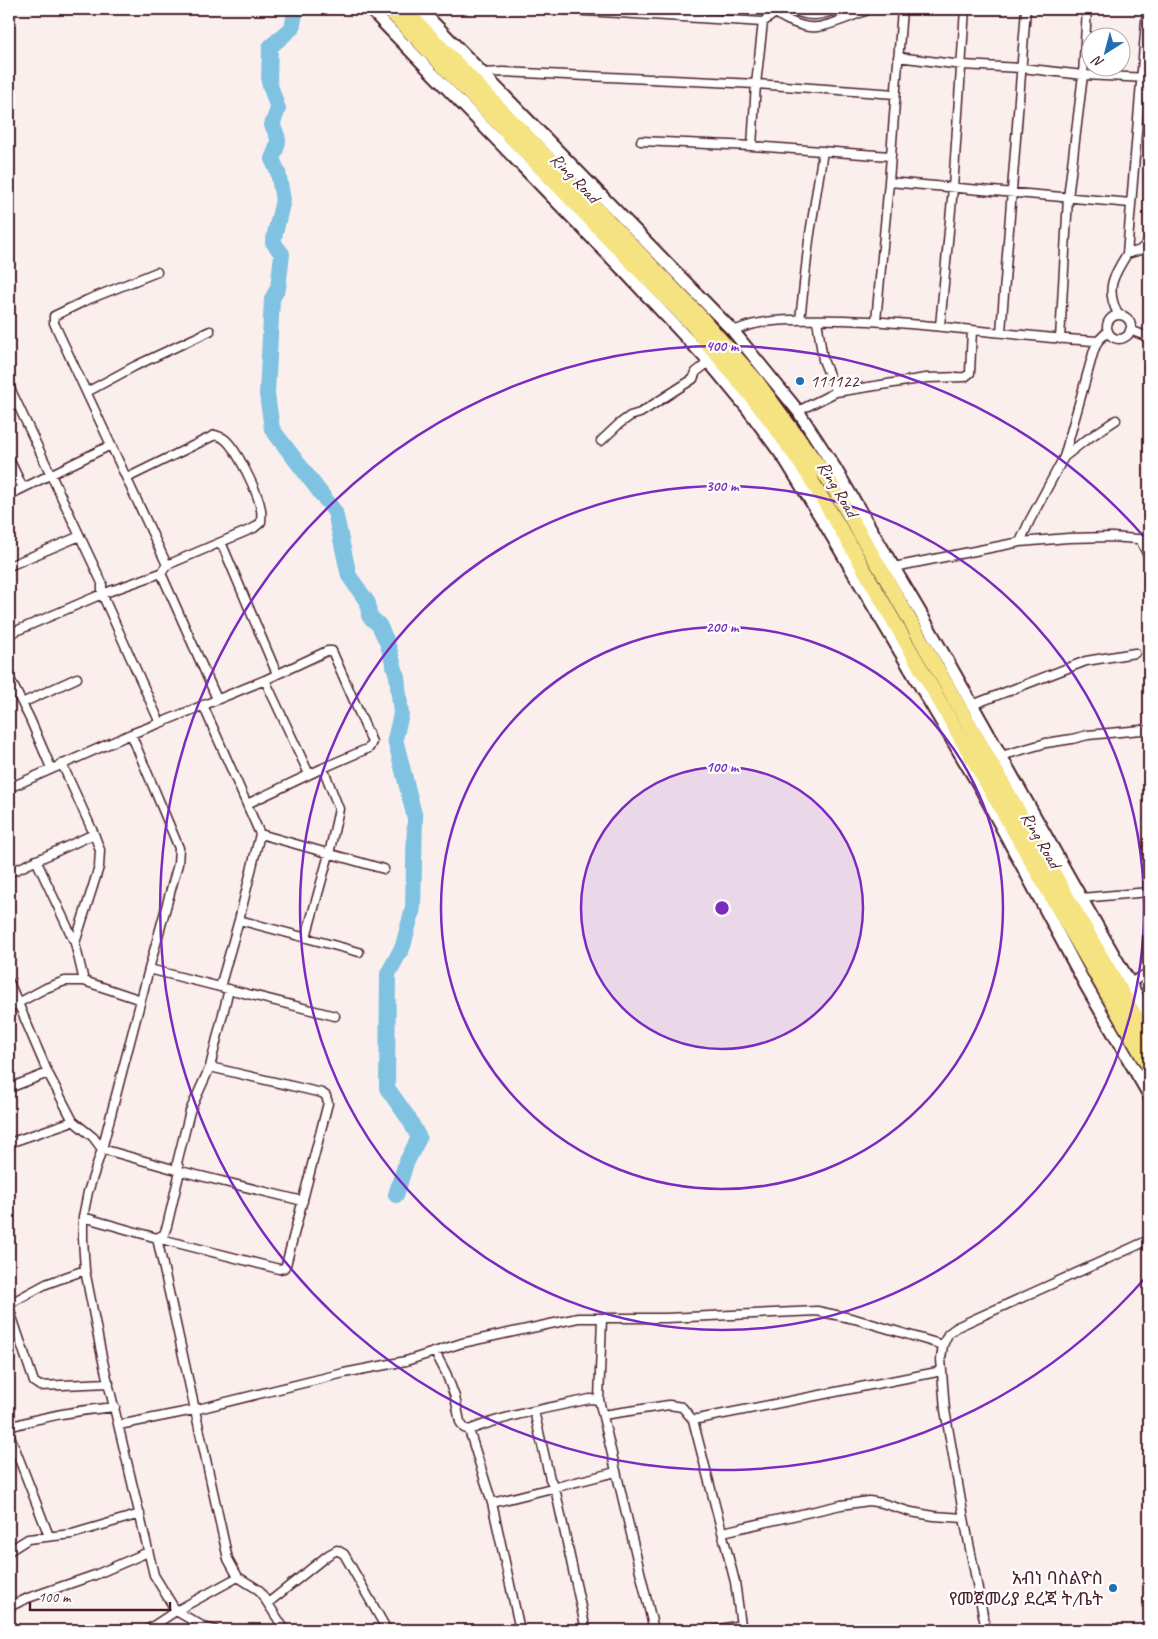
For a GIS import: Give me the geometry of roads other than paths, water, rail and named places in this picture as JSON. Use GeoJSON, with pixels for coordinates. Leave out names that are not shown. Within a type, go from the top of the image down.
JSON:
{"type":"FeatureCollection","features":[{"type":"Feature","properties":{"kind":"highway","name":"Ring Road"},"geometry":{"type":"LineString","coordinates":[[388,9],[694,328],[747,391],[778,432],[807,473],[854,551],[1149,1068]]}},
{"type":"Feature","properties":{"kind":"highway","name":"Ring Road"},"geometry":{"type":"LineString","coordinates":[[404,9],[710,327],[755,379],[828,479],[1149,1041]]}},
{"type":"Feature","properties":{"kind":"street"},"geometry":{"type":"LineString","coordinates":[[370,9],[624,271],[709,362],[747,408],[786,461],[823,520],[980,789],[1081,976],[1149,1095]]}},
{"type":"Feature","properties":{"kind":"street"},"geometry":{"type":"LineString","coordinates":[[420,9],[733,331],[798,411],[835,468],[894,567],[1149,1016]]}},
{"type":"Feature","properties":{"kind":"street"},"geometry":{"type":"LineString","coordinates":[[554,9],[763,22]]}},
{"type":"Feature","properties":{"kind":"street"},"geometry":{"type":"LineString","coordinates":[[792,9],[817,16],[839,9]]}},
{"type":"Feature","properties":{"kind":"street"},"geometry":{"type":"LineString","coordinates":[[752,146],[763,22],[773,11],[794,23],[818,27],[870,9]]}},
{"type":"Feature","properties":{"kind":"street"},"geometry":{"type":"LineString","coordinates":[[876,321],[902,9]]}},
{"type":"Feature","properties":{"kind":"street"},"geometry":{"type":"LineString","coordinates":[[940,326],[953,188],[965,9]]}},
{"type":"Feature","properties":{"kind":"street"},"geometry":{"type":"LineString","coordinates":[[1001,332],[1026,9]]}},
{"type":"Feature","properties":{"kind":"street"},"geometry":{"type":"LineString","coordinates":[[1085,28],[1086,9]]}},
{"type":"Feature","properties":{"kind":"street"},"geometry":{"type":"LineString","coordinates":[[1118,314],[1112,303],[1111,290],[1116,272],[1127,254],[1146,77],[1147,9]]}},
{"type":"Feature","properties":{"kind":"street"},"geometry":{"type":"LineString","coordinates":[[898,57],[962,65],[1022,68],[1080,75]]}},
{"type":"Feature","properties":{"kind":"street"},"geometry":{"type":"LineString","coordinates":[[482,73],[503,72],[756,84],[895,94]]}},
{"type":"Feature","properties":{"kind":"street"},"geometry":{"type":"LineString","coordinates":[[1130,76],[1146,77]]}},
{"type":"Feature","properties":{"kind":"street"},"geometry":{"type":"LineString","coordinates":[[1060,339],[1068,198],[1083,78]]}},
{"type":"Feature","properties":{"kind":"street"},"geometry":{"type":"LineString","coordinates":[[641,140],[890,156]]}},
{"type":"Feature","properties":{"kind":"street"},"geometry":{"type":"LineString","coordinates":[[800,320],[809,240],[823,151]]}},
{"type":"Feature","properties":{"kind":"street"},"geometry":{"type":"LineString","coordinates":[[889,182],[1131,203]]}},
{"type":"Feature","properties":{"kind":"street"},"geometry":{"type":"LineString","coordinates":[[1127,254],[1140,250],[1149,242]]}},
{"type":"Feature","properties":{"kind":"street"},"geometry":{"type":"LineString","coordinates":[[157,272],[87,300],[54,316],[54,324],[167,565]]}},
{"type":"Feature","properties":{"kind":"street"},"geometry":{"type":"LineString","coordinates":[[1118,314],[1128,319],[1131,324],[1130,330],[1122,338],[1116,338],[1111,336],[1106,326],[1112,316],[1118,314]]}},
{"type":"Feature","properties":{"kind":"street"},"geometry":{"type":"LineString","coordinates":[[733,331],[755,324],[800,320],[876,321],[1098,341]]}},
{"type":"Feature","properties":{"kind":"street"},"geometry":{"type":"LineString","coordinates":[[817,320],[823,360],[836,392]]}},
{"type":"Feature","properties":{"kind":"street"},"geometry":{"type":"LineString","coordinates":[[798,411],[836,392],[926,378],[966,377],[970,373],[972,330]]}},
{"type":"Feature","properties":{"kind":"street"},"geometry":{"type":"LineString","coordinates":[[1130,330],[1147,335]]}},
{"type":"Feature","properties":{"kind":"street"},"geometry":{"type":"LineString","coordinates":[[87,392],[135,366],[210,331]]}},
{"type":"Feature","properties":{"kind":"street"},"geometry":{"type":"LineString","coordinates":[[1020,542],[1064,457],[1094,350],[1098,341],[1108,332]]}},
{"type":"Feature","properties":{"kind":"street"},"geometry":{"type":"LineString","coordinates":[[601,441],[630,416],[640,413],[693,379],[696,372],[709,362]]}},
{"type":"Feature","properties":{"kind":"street"},"geometry":{"type":"LineString","coordinates":[[9,386],[102,583],[102,594],[160,723]]}},
{"type":"Feature","properties":{"kind":"street"},"geometry":{"type":"LineString","coordinates":[[1064,457],[1116,420]]}},
{"type":"Feature","properties":{"kind":"street"},"geometry":{"type":"LineString","coordinates":[[9,634],[102,594],[161,573],[167,565],[254,528],[261,522],[261,510],[254,487],[233,449],[223,438],[215,436],[127,478]]}},
{"type":"Feature","properties":{"kind":"street"},"geometry":{"type":"LineString","coordinates":[[9,495],[111,445]]}},
{"type":"Feature","properties":{"kind":"street"},"geometry":{"type":"LineString","coordinates":[[9,459],[23,488]]}},
{"type":"Feature","properties":{"kind":"street"},"geometry":{"type":"LineString","coordinates":[[9,566],[80,536]]}},
{"type":"Feature","properties":{"kind":"street"},"geometry":{"type":"LineString","coordinates":[[894,567],[1020,542],[1112,537],[1149,540]]}},
{"type":"Feature","properties":{"kind":"street"},"geometry":{"type":"LineString","coordinates":[[1140,540],[1149,558]]}},
{"type":"Feature","properties":{"kind":"street"},"geometry":{"type":"LineString","coordinates":[[221,542],[277,674]]}},
{"type":"Feature","properties":{"kind":"street"},"geometry":{"type":"LineString","coordinates":[[161,573],[218,699]]}},
{"type":"Feature","properties":{"kind":"street"},"geometry":{"type":"LineString","coordinates":[[9,788],[131,734],[265,680],[327,651],[332,651],[372,742],[369,748],[247,804]]}},
{"type":"Feature","properties":{"kind":"street"},"geometry":{"type":"LineString","coordinates":[[972,705],[1086,661],[1135,653]]}},
{"type":"Feature","properties":{"kind":"street"},"geometry":{"type":"LineString","coordinates":[[9,677],[51,768]]}},
{"type":"Feature","properties":{"kind":"street"},"geometry":{"type":"LineString","coordinates":[[22,703],[77,678]]}},
{"type":"Feature","properties":{"kind":"street"},"geometry":{"type":"LineString","coordinates":[[265,680],[309,774]]}},
{"type":"Feature","properties":{"kind":"street"},"geometry":{"type":"LineString","coordinates":[[202,705],[260,834],[220,987]]}},
{"type":"Feature","properties":{"kind":"street"},"geometry":{"type":"LineString","coordinates":[[1001,756],[1046,743],[1072,740],[1088,735],[1141,730],[1149,731]]}},
{"type":"Feature","properties":{"kind":"street"},"geometry":{"type":"LineString","coordinates":[[131,734],[179,848],[178,864],[148,968],[102,1149],[88,1192],[84,1217],[85,1270],[108,1383],[154,1574],[176,1610],[204,1627],[215,1630]]}},
{"type":"Feature","properties":{"kind":"street"},"geometry":{"type":"LineString","coordinates":[[62,764],[100,850],[99,867],[75,943]]}},
{"type":"Feature","properties":{"kind":"street"},"geometry":{"type":"LineString","coordinates":[[306,938],[339,809],[323,768]]}},
{"type":"Feature","properties":{"kind":"street"},"geometry":{"type":"LineString","coordinates":[[9,873],[94,834]]}},
{"type":"Feature","properties":{"kind":"street"},"geometry":{"type":"LineString","coordinates":[[260,834],[384,869]]}},
{"type":"Feature","properties":{"kind":"street"},"geometry":{"type":"LineString","coordinates":[[36,860],[75,943],[84,981]]}},
{"type":"Feature","properties":{"kind":"street"},"geometry":{"type":"LineString","coordinates":[[1081,898],[1149,892]]}},
{"type":"Feature","properties":{"kind":"street"},"geometry":{"type":"LineString","coordinates":[[239,920],[359,952]]}},
{"type":"Feature","properties":{"kind":"street"},"geometry":{"type":"LineString","coordinates":[[148,968],[335,1016]]}},
{"type":"Feature","properties":{"kind":"street"},"geometry":{"type":"LineString","coordinates":[[1130,983],[1149,972]]}},
{"type":"Feature","properties":{"kind":"street"},"geometry":{"type":"LineString","coordinates":[[9,1008],[46,988],[66,981],[84,981],[141,1000]]}},
{"type":"Feature","properties":{"kind":"street"},"geometry":{"type":"LineString","coordinates":[[9,982],[48,1072],[73,1122],[93,1137],[102,1149],[180,1171],[303,1201]]}},
{"type":"Feature","properties":{"kind":"street"},"geometry":{"type":"LineString","coordinates":[[157,1238],[164,1234],[180,1171],[177,1163],[190,1111],[210,1067],[229,989]]}},
{"type":"Feature","properties":{"kind":"street"},"geometry":{"type":"LineString","coordinates":[[84,1217],[157,1238],[279,1269],[284,1268],[328,1103],[326,1096],[322,1093],[210,1067]]}},
{"type":"Feature","properties":{"kind":"street"},"geometry":{"type":"LineString","coordinates":[[9,1088],[48,1072]]}},
{"type":"Feature","properties":{"kind":"street"},"geometry":{"type":"LineString","coordinates":[[9,1143],[73,1122]]}},
{"type":"Feature","properties":{"kind":"street"},"geometry":{"type":"LineString","coordinates":[[157,1238],[228,1559],[238,1577],[259,1590],[285,1630]]}},
{"type":"Feature","properties":{"kind":"street"},"geometry":{"type":"LineString","coordinates":[[986,1630],[945,1410],[942,1371],[943,1345],[948,1334],[957,1327],[1149,1240]]}},
{"type":"Feature","properties":{"kind":"street"},"geometry":{"type":"LineString","coordinates":[[9,1304],[46,1284],[85,1270]]}},
{"type":"Feature","properties":{"kind":"street"},"geometry":{"type":"LineString","coordinates":[[9,1308],[34,1382],[40,1386],[108,1383]]}},
{"type":"Feature","properties":{"kind":"street"},"geometry":{"type":"LineString","coordinates":[[118,1425],[194,1410],[344,1373],[406,1361],[462,1343],[571,1319],[666,1318],[817,1311],[855,1319],[943,1345]]}},
{"type":"Feature","properties":{"kind":"street"},"geometry":{"type":"LineString","coordinates":[[602,1318],[599,1400],[654,1630]]}},
{"type":"Feature","properties":{"kind":"street"},"geometry":{"type":"LineString","coordinates":[[435,1352],[446,1373],[455,1397],[460,1422],[464,1428],[469,1430],[534,1411],[590,1399],[599,1400]]}},
{"type":"Feature","properties":{"kind":"street"},"geometry":{"type":"LineString","coordinates":[[693,1420],[942,1371]]}},
{"type":"Feature","properties":{"kind":"street"},"geometry":{"type":"LineString","coordinates":[[603,1415],[669,1404],[682,1407],[693,1420],[735,1582],[742,1628],[715,1630]]}},
{"type":"Feature","properties":{"kind":"street"},"geometry":{"type":"LineString","coordinates":[[9,1427],[57,1414],[114,1407]]}},
{"type":"Feature","properties":{"kind":"street"},"geometry":{"type":"LineString","coordinates":[[534,1411],[550,1479],[556,1488],[586,1630]]}},
{"type":"Feature","properties":{"kind":"street"},"geometry":{"type":"LineString","coordinates":[[469,1430],[492,1503],[520,1630]]}},
{"type":"Feature","properties":{"kind":"street"},"geometry":{"type":"LineString","coordinates":[[9,1433],[49,1536]]}},
{"type":"Feature","properties":{"kind":"street"},"geometry":{"type":"LineString","coordinates":[[492,1503],[616,1472]]}},
{"type":"Feature","properties":{"kind":"street"},"geometry":{"type":"LineString","coordinates":[[723,1532],[841,1505],[869,1501],[911,1512],[964,1518]]}},
{"type":"Feature","properties":{"kind":"street"},"geometry":{"type":"LineString","coordinates":[[9,1550],[28,1539],[72,1534],[140,1514]]}},
{"type":"Feature","properties":{"kind":"street"},"geometry":{"type":"LineString","coordinates":[[268,1603],[336,1550],[344,1554],[387,1630]]}},
{"type":"Feature","properties":{"kind":"street"},"geometry":{"type":"LineString","coordinates":[[9,1607],[28,1598],[95,1575],[148,1552]]}},
{"type":"Feature","properties":{"kind":"street"},"geometry":{"type":"LineString","coordinates":[[147,1630],[176,1610],[238,1577]]}},
{"type":"Feature","properties":{"kind":"waterway"},"geometry":{"type":"LineString","coordinates":[[296,9],[292,28],[270,47],[269,82],[278,109],[272,125],[278,138],[272,159],[278,172],[283,200],[273,242],[282,254],[278,288],[272,299],[267,394],[272,429],[335,512],[349,576],[368,603],[369,616],[379,625],[387,642],[397,676],[401,714],[395,739],[415,818],[413,908],[403,946],[388,974],[387,1088],[409,1119],[419,1138],[406,1163],[396,1195]]}},
{"type":"Feature","properties":{"kind":"place","name":"111122"},"geometry":{"type":"Point","coordinates":[800,381]}},
{"type":"Feature","properties":{"kind":"place","name":"አብነ ባስልዮስ የመጀመሪያ ደረጃ ት/ቤት"},"geometry":{"type":"Point","coordinates":[1113,1588]}}]}
